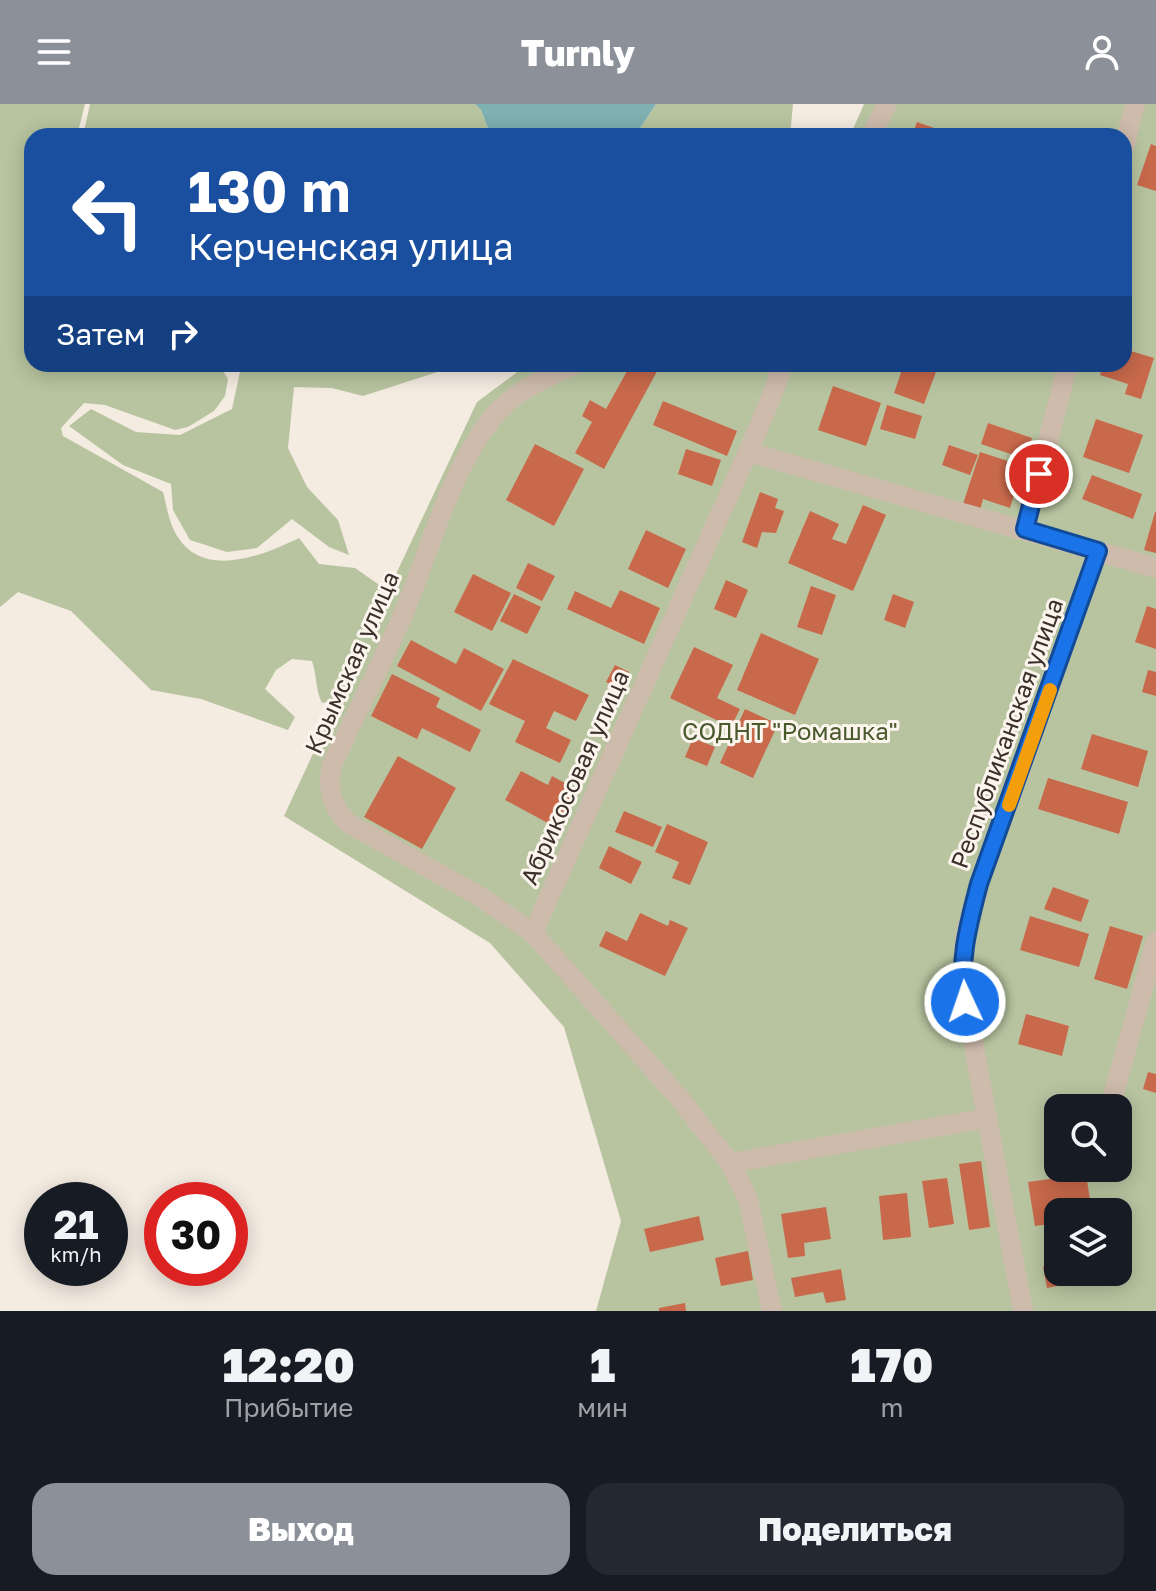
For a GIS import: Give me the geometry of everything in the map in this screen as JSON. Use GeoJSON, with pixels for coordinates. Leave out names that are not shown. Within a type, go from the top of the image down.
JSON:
{"type":"FeatureCollection","features":[{"type":"Feature","properties":{"kind":"street"},"geometry":{"type":"LineString","coordinates":[[875,128],[887,104]]}},
{"type":"Feature","properties":{"kind":"street"},"geometry":{"type":"LineString","coordinates":[[1129,128],[1135,104]]}},
{"type":"Feature","properties":{"kind":"street","name":"Крымская улица"},"geometry":{"type":"LineString","coordinates":[[533,933],[479,896],[348,823],[331,798],[329,781],[332,765],[404,612],[451,489],[473,445],[495,414],[536,383],[559,372]]}},
{"type":"Feature","properties":{"kind":"street","name":"Абрикосовая улица"},"geometry":{"type":"LineString","coordinates":[[533,933],[748,452],[780,372]]}},
{"type":"Feature","properties":{"kind":"street"},"geometry":{"type":"LineString","coordinates":[[1025,529],[1066,372]]}},
{"type":"Feature","properties":{"kind":"street"},"geometry":{"type":"LineString","coordinates":[[748,452],[1156,568]]}},
{"type":"Feature","properties":{"kind":"street","name":"Республиканская улица"},"geometry":{"type":"LineString","coordinates":[[1023,1311],[962,983],[965,937],[979,884],[1098,551]]}},
{"type":"Feature","properties":{"kind":"street"},"geometry":{"type":"LineString","coordinates":[[533,933],[681,1100],[730,1163],[748,1199],[772,1311]]}},
{"type":"Feature","properties":{"kind":"street"},"geometry":{"type":"LineString","coordinates":[[1114,1094],[1156,941]]}},
{"type":"Feature","properties":{"kind":"street"},"geometry":{"type":"LineString","coordinates":[[730,1163],[988,1118]]}},
{"type":"Feature","properties":{"kind":"green space","name":"СОДНТ \"Ромашка\""},"geometry":{"type":"Polygon","coordinates":[[[0,104],[85,104],[79,128],[24,128],[24,372],[224,372],[228,379],[225,396],[214,411],[188,427],[175,430],[105,405],[84,403],[61,428],[63,436],[163,492],[173,528],[184,545],[197,555],[213,560],[248,557],[299,538],[319,564],[355,568],[388,591],[477,402],[517,372],[1132,372],[1132,128],[854,128],[864,104],[1156,104],[1156,1311],[596,1311],[621,1221],[564,1027],[490,943],[284,816],[345,685],[331,701],[322,703],[312,661],[292,659],[276,670],[265,689],[295,717],[288,730],[201,699],[151,690],[71,611],[18,592],[0,607],[0,104]]]}},
{"type":"Feature","properties":{"kind":"green space"},"geometry":{"type":"Polygon","coordinates":[[[90,104],[475,104],[481,110],[488,128],[85,128],[90,104]]]}},
{"type":"Feature","properties":{"kind":"green space"},"geometry":{"type":"Polygon","coordinates":[[[656,104],[793,104],[791,128],[640,128],[656,104]]]}},
{"type":"Feature","properties":{"kind":"green space"},"geometry":{"type":"Polygon","coordinates":[[[240,372],[437,372],[363,396],[332,388],[294,387],[288,448],[307,487],[338,520],[349,555],[329,547],[292,519],[257,548],[227,552],[190,540],[173,510],[171,484],[123,465],[69,426],[91,409],[136,432],[180,435],[232,409],[240,372]]]}},
{"type":"Feature","properties":{"kind":"water"},"geometry":{"type":"Polygon","coordinates":[[[475,104],[656,104],[640,128],[488,128],[481,110],[475,104]]]}},
{"type":"Feature","properties":{"kind":"building"},"geometry":{"type":"Polygon","coordinates":[[[917,122],[934,128],[915,128],[917,122]]]}},
{"type":"Feature","properties":{"kind":"building"},"geometry":{"type":"Polygon","coordinates":[[[1151,144],[1156,146],[1156,191],[1137,185],[1151,144]]]}},
{"type":"Feature","properties":{"kind":"building"},"geometry":{"type":"Polygon","coordinates":[[[1132,351],[1154,358],[1141,399],[1125,394],[1128,384],[1100,375],[1101,372],[1132,372],[1132,351]]]}},
{"type":"Feature","properties":{"kind":"building"},"geometry":{"type":"Polygon","coordinates":[[[627,372],[657,372],[604,469],[575,453],[592,422],[582,416],[590,400],[606,409],[627,372]]]}},
{"type":"Feature","properties":{"kind":"building"},"geometry":{"type":"Polygon","coordinates":[[[901,372],[936,372],[924,404],[894,393],[901,372]]]}},
{"type":"Feature","properties":{"kind":"building"},"geometry":{"type":"Polygon","coordinates":[[[833,386],[881,403],[866,446],[818,430],[833,386]]]}},
{"type":"Feature","properties":{"kind":"building"},"geometry":{"type":"Polygon","coordinates":[[[663,401],[737,431],[727,456],[653,425],[663,401]]]}},
{"type":"Feature","properties":{"kind":"building"},"geometry":{"type":"Polygon","coordinates":[[[887,405],[922,416],[915,439],[880,429],[887,405]]]}},
{"type":"Feature","properties":{"kind":"building"},"geometry":{"type":"Polygon","coordinates":[[[1096,419],[1143,435],[1129,473],[1083,457],[1096,419]]]}},
{"type":"Feature","properties":{"kind":"building"},"geometry":{"type":"Polygon","coordinates":[[[988,423],[1032,438],[1025,459],[981,444],[988,423]]]}},
{"type":"Feature","properties":{"kind":"building"},"geometry":{"type":"Polygon","coordinates":[[[535,444],[584,469],[554,526],[506,500],[535,444]]]}},
{"type":"Feature","properties":{"kind":"building"},"geometry":{"type":"Polygon","coordinates":[[[949,445],[978,455],[970,475],[942,465],[949,445]]]}},
{"type":"Feature","properties":{"kind":"building"},"geometry":{"type":"Polygon","coordinates":[[[686,449],[721,460],[712,486],[678,474],[686,449]]]}},
{"type":"Feature","properties":{"kind":"building"},"geometry":{"type":"Polygon","coordinates":[[[980,452],[1023,466],[1010,508],[983,499],[980,510],[963,504],[980,452]]]}},
{"type":"Feature","properties":{"kind":"building"},"geometry":{"type":"Polygon","coordinates":[[[1092,475],[1142,494],[1133,519],[1082,499],[1092,475]]]}},
{"type":"Feature","properties":{"kind":"building"},"geometry":{"type":"Polygon","coordinates":[[[760,492],[778,499],[775,508],[784,511],[776,533],[762,532],[757,548],[742,542],[760,492]]]}},
{"type":"Feature","properties":{"kind":"building"},"geometry":{"type":"Polygon","coordinates":[[[863,505],[886,515],[853,591],[788,563],[810,511],[839,524],[832,539],[846,544],[863,505]]]}},
{"type":"Feature","properties":{"kind":"building"},"geometry":{"type":"Polygon","coordinates":[[[1156,512],[1156,553],[1144,550],[1156,512]]]}},
{"type":"Feature","properties":{"kind":"building"},"geometry":{"type":"Polygon","coordinates":[[[646,530],[686,549],[668,588],[628,569],[646,530]]]}},
{"type":"Feature","properties":{"kind":"building"},"geometry":{"type":"Polygon","coordinates":[[[528,563],[555,576],[542,601],[516,588],[528,563]]]}},
{"type":"Feature","properties":{"kind":"building"},"geometry":{"type":"Polygon","coordinates":[[[473,574],[511,593],[492,631],[454,612],[473,574]]]}},
{"type":"Feature","properties":{"kind":"building"},"geometry":{"type":"Polygon","coordinates":[[[726,580],[748,590],[736,618],[714,609],[726,580]]]}},
{"type":"Feature","properties":{"kind":"building"},"geometry":{"type":"Polygon","coordinates":[[[811,586],[836,595],[822,635],[797,627],[811,586]]]}},
{"type":"Feature","properties":{"kind":"building"},"geometry":{"type":"Polygon","coordinates":[[[620,590],[660,608],[644,644],[567,609],[575,591],[611,608],[620,590]]]}},
{"type":"Feature","properties":{"kind":"building"},"geometry":{"type":"Polygon","coordinates":[[[514,594],[541,607],[527,634],[500,621],[514,594]]]}},
{"type":"Feature","properties":{"kind":"building"},"geometry":{"type":"Polygon","coordinates":[[[893,594],[914,602],[905,628],[884,620],[893,594]]]}},
{"type":"Feature","properties":{"kind":"building"},"geometry":{"type":"Polygon","coordinates":[[[1147,606],[1156,609],[1156,649],[1135,642],[1147,606]]]}},
{"type":"Feature","properties":{"kind":"building"},"geometry":{"type":"Polygon","coordinates":[[[761,633],[819,659],[795,715],[737,690],[761,633]]]}},
{"type":"Feature","properties":{"kind":"building"},"geometry":{"type":"Polygon","coordinates":[[[411,640],[456,664],[464,648],[504,669],[481,711],[397,666],[411,640]]]}},
{"type":"Feature","properties":{"kind":"building"},"geometry":{"type":"Polygon","coordinates":[[[694,647],[733,665],[717,698],[740,709],[731,727],[670,698],[694,647]]]}},
{"type":"Feature","properties":{"kind":"building"},"geometry":{"type":"Polygon","coordinates":[[[513,659],[589,695],[576,721],[554,711],[546,728],[571,740],[560,763],[515,742],[525,721],[489,704],[513,659]]]}},
{"type":"Feature","properties":{"kind":"building"},"geometry":{"type":"Polygon","coordinates":[[[615,665],[629,672],[620,689],[606,682],[615,665]]]}},
{"type":"Feature","properties":{"kind":"building"},"geometry":{"type":"Polygon","coordinates":[[[1148,670],[1156,672],[1156,696],[1142,692],[1148,670]]]}},
{"type":"Feature","properties":{"kind":"building"},"geometry":{"type":"Polygon","coordinates":[[[392,674],[440,698],[436,707],[481,730],[470,752],[422,728],[417,739],[371,716],[392,674]]]}},
{"type":"Feature","properties":{"kind":"building"},"geometry":{"type":"Polygon","coordinates":[[[745,709],[778,724],[753,778],[720,763],[745,709]]]}},
{"type":"Feature","properties":{"kind":"building"},"geometry":{"type":"Polygon","coordinates":[[[1092,734],[1148,751],[1138,787],[1081,769],[1092,734]]]}},
{"type":"Feature","properties":{"kind":"building"},"geometry":{"type":"Polygon","coordinates":[[[693,738],[715,747],[707,766],[685,757],[693,738]]]}},
{"type":"Feature","properties":{"kind":"building"},"geometry":{"type":"Polygon","coordinates":[[[398,756],[456,788],[422,849],[364,817],[398,756]]]}},
{"type":"Feature","properties":{"kind":"building"},"geometry":{"type":"Polygon","coordinates":[[[521,771],[548,785],[552,776],[578,790],[557,828],[505,800],[521,771]]]}},
{"type":"Feature","properties":{"kind":"building"},"geometry":{"type":"Polygon","coordinates":[[[1048,778],[1128,802],[1119,834],[1038,809],[1048,778]]]}},
{"type":"Feature","properties":{"kind":"building"},"geometry":{"type":"Polygon","coordinates":[[[624,811],[662,827],[653,847],[615,832],[624,811]]]}},
{"type":"Feature","properties":{"kind":"building"},"geometry":{"type":"Polygon","coordinates":[[[667,824],[708,842],[690,885],[672,878],[679,862],[655,852],[667,824]]]}},
{"type":"Feature","properties":{"kind":"building"},"geometry":{"type":"Polygon","coordinates":[[[609,846],[642,862],[631,884],[599,868],[609,846]]]}},
{"type":"Feature","properties":{"kind":"building"},"geometry":{"type":"Polygon","coordinates":[[[1053,887],[1089,900],[1081,922],[1044,909],[1053,887]]]}},
{"type":"Feature","properties":{"kind":"building"},"geometry":{"type":"Polygon","coordinates":[[[640,913],[668,926],[670,920],[688,928],[665,976],[599,946],[606,931],[627,941],[640,913]]]}},
{"type":"Feature","properties":{"kind":"building"},"geometry":{"type":"Polygon","coordinates":[[[1030,916],[1089,934],[1079,967],[1020,950],[1030,916]]]}},
{"type":"Feature","properties":{"kind":"building"},"geometry":{"type":"Polygon","coordinates":[[[1110,926],[1143,936],[1127,989],[1094,979],[1110,926]]]}},
{"type":"Feature","properties":{"kind":"building"},"geometry":{"type":"Polygon","coordinates":[[[1026,1014],[1069,1026],[1062,1056],[1018,1044],[1026,1014]]]}},
{"type":"Feature","properties":{"kind":"building"},"geometry":{"type":"Polygon","coordinates":[[[1148,1072],[1156,1074],[1156,1093],[1143,1089],[1148,1072]]]}},
{"type":"Feature","properties":{"kind":"building"},"geometry":{"type":"Polygon","coordinates":[[[981,1161],[990,1227],[969,1230],[959,1164],[981,1161]]]}},
{"type":"Feature","properties":{"kind":"building"},"geometry":{"type":"Polygon","coordinates":[[[947,1178],[954,1224],[929,1228],[922,1181],[947,1178]]]}},
{"type":"Feature","properties":{"kind":"building"},"geometry":{"type":"Polygon","coordinates":[[[1028,1182],[1087,1182],[1090,1198],[1044,1198],[1044,1225],[1035,1226],[1028,1182]]]}},
{"type":"Feature","properties":{"kind":"building"},"geometry":{"type":"Polygon","coordinates":[[[907,1193],[911,1237],[883,1240],[879,1196],[907,1193]]]}},
{"type":"Feature","properties":{"kind":"building"},"geometry":{"type":"Polygon","coordinates":[[[826,1207],[831,1239],[804,1243],[805,1256],[788,1258],[781,1214],[826,1207]]]}},
{"type":"Feature","properties":{"kind":"building"},"geometry":{"type":"Polygon","coordinates":[[[699,1216],[704,1240],[650,1252],[644,1229],[699,1216]]]}},
{"type":"Feature","properties":{"kind":"building"},"geometry":{"type":"Polygon","coordinates":[[[748,1251],[753,1280],[721,1286],[715,1258],[748,1251]]]}},
{"type":"Feature","properties":{"kind":"building"},"geometry":{"type":"Polygon","coordinates":[[[841,1269],[846,1300],[826,1303],[823,1292],[795,1297],[791,1278],[841,1269]]]}},
{"type":"Feature","properties":{"kind":"building"},"geometry":{"type":"Polygon","coordinates":[[[685,1303],[686,1311],[659,1311],[659,1308],[685,1303]]]}},
{"type":"Feature","properties":{"kind":"slow traffic"},"geometry":{"type":"LineString","coordinates":[[1009,805],[1050,690]]}},
{"type":"Feature","properties":{"kind":"route"},"geometry":{"type":"LineString","coordinates":[[965,1002],[962,983],[965,937],[979,884],[1098,551],[1025,529],[1039,474]]}}]}
